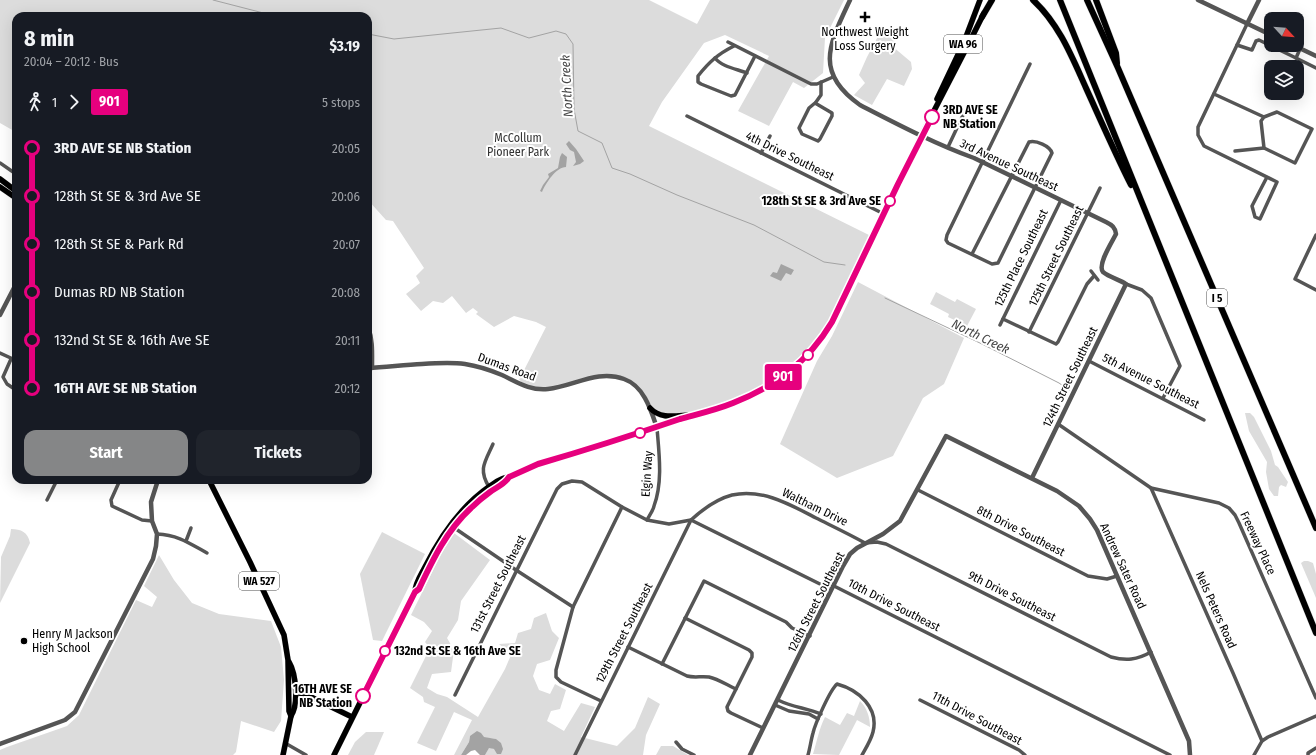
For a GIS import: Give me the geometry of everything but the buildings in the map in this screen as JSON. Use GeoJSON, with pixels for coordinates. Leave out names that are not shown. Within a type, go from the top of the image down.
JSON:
{"type":"FeatureCollection","features":[{"type":"Feature","properties":{"kind":"highway"},"geometry":{"type":"LineString","coordinates":[[982,17],[992,0]]}},
{"type":"Feature","properties":{"kind":"highway"},"geometry":{"type":"LineString","coordinates":[[1033,0],[1050,18],[1065,43],[1112,146],[1150,222]]}},
{"type":"Feature","properties":{"kind":"highway"},"geometry":{"type":"LineString","coordinates":[[1060,0],[1316,633]]}},
{"type":"Feature","properties":{"kind":"highway","name":"I 5"},"geometry":{"type":"LineString","coordinates":[[1087,0],[1118,68],[1316,528]]}},
{"type":"Feature","properties":{"kind":"highway"},"geometry":{"type":"LineString","coordinates":[[1096,0],[1116,53],[1118,68]]}},
{"type":"Feature","properties":{"kind":"main road","name":"WA 96"},"geometry":{"type":"LineString","coordinates":[[921,136],[924,126],[964,42],[980,0]]}},
{"type":"Feature","properties":{"kind":"main road","name":"WA 96"},"geometry":{"type":"LineString","coordinates":[[415,592],[415,586],[427,562],[450,525],[466,506],[504,477],[509,477],[538,464],[732,404],[768,387],[785,376],[810,353],[820,341],[832,322],[921,136],[982,17],[989,0]]}},
{"type":"Feature","properties":{"kind":"main road"},"geometry":{"type":"LineString","coordinates":[[955,71],[956,65],[964,48],[964,42]]}},
{"type":"Feature","properties":{"kind":"main road"},"geometry":{"type":"LineString","coordinates":[[0,179],[12,188]]}},
{"type":"Feature","properties":{"kind":"main road"},"geometry":{"type":"LineString","coordinates":[[0,187],[12,195]]}},
{"type":"Feature","properties":{"kind":"main road"},"geometry":{"type":"LineString","coordinates":[[650,408],[656,413],[664,416],[698,414]]}},
{"type":"Feature","properties":{"kind":"main road","name":"WA 96"},"geometry":{"type":"LineString","coordinates":[[334,755],[434,557],[453,527],[470,508],[491,491],[507,481],[509,477]]}},
{"type":"Feature","properties":{"kind":"main road","name":"WA 527"},"geometry":{"type":"LineString","coordinates":[[211,484],[284,635],[288,660],[290,716],[283,755]]}},
{"type":"Feature","properties":{"kind":"main road","name":"WA 527"},"geometry":{"type":"LineString","coordinates":[[288,660],[293,669],[296,692],[294,712],[290,716]]}},
{"type":"Feature","properties":{"kind":"main road"},"geometry":{"type":"LineString","coordinates":[[289,676],[296,692],[311,697],[352,717]]}},
{"type":"Feature","properties":{"kind":"street"},"geometry":{"type":"LineString","coordinates":[[728,42],[811,84],[817,84],[833,77],[829,52],[831,43],[850,0]]}},
{"type":"Feature","properties":{"kind":"street"},"geometry":{"type":"LineString","coordinates":[[1198,0],[1264,32]]}},
{"type":"Feature","properties":{"kind":"street"},"geometry":{"type":"LineString","coordinates":[[1259,0],[1198,127],[1198,135],[1204,146],[1267,177],[1277,182],[1260,219],[1256,217],[1252,206],[1267,177]]}},
{"type":"Feature","properties":{"kind":"street"},"geometry":{"type":"LineString","coordinates":[[1237,46],[1252,50],[1256,41],[1259,40],[1316,68]]}},
{"type":"Feature","properties":{"kind":"street"},"geometry":{"type":"LineString","coordinates":[[734,46],[709,62],[698,76],[698,82],[731,96],[735,95],[755,56]]}},
{"type":"Feature","properties":{"kind":"street"},"geometry":{"type":"LineString","coordinates":[[1304,50],[1316,56]]}},
{"type":"Feature","properties":{"kind":"street"},"geometry":{"type":"LineString","coordinates":[[1296,58],[1298,52]]}},
{"type":"Feature","properties":{"kind":"street"},"geometry":{"type":"LineString","coordinates":[[715,58],[718,62],[726,66],[736,68],[747,74]]}},
{"type":"Feature","properties":{"kind":"street"},"geometry":{"type":"LineString","coordinates":[[972,254],[1003,190],[1012,176],[1029,142],[1034,141],[1049,148],[1052,153],[998,263],[992,264],[948,243],[946,240],[947,235],[1030,64]]}},
{"type":"Feature","properties":{"kind":"street","name":"3rd Avenue Southeast"},"geometry":{"type":"LineString","coordinates":[[833,77],[845,94],[860,105],[921,136],[982,162],[1113,225],[1116,229],[1116,234],[1101,267],[1102,271],[1126,284]]}},
{"type":"Feature","properties":{"kind":"street"},"geometry":{"type":"LineString","coordinates":[[815,103],[832,113],[832,116],[818,141],[802,134],[799,128],[809,108],[821,95],[821,82]]}},
{"type":"Feature","properties":{"kind":"street"},"geometry":{"type":"LineString","coordinates":[[1214,94],[1264,117]]}},
{"type":"Feature","properties":{"kind":"street"},"geometry":{"type":"LineString","coordinates":[[1235,151],[1264,148],[1295,163],[1312,129],[1277,112],[1264,117],[1261,121],[1264,148]]}},
{"type":"Feature","properties":{"kind":"street"},"geometry":{"type":"LineString","coordinates":[[948,147],[964,113]]}},
{"type":"Feature","properties":{"kind":"street","name":"4th Drive Southeast"},"geometry":{"type":"LineString","coordinates":[[687,116],[884,214]]}},
{"type":"Feature","properties":{"kind":"street"},"geometry":{"type":"LineString","coordinates":[[760,153],[770,136]]}},
{"type":"Feature","properties":{"kind":"street"},"geometry":{"type":"LineString","coordinates":[[0,163],[12,171]]}},
{"type":"Feature","properties":{"kind":"street","name":"125th Street Southeast"},"geometry":{"type":"LineString","coordinates":[[1029,332],[1100,188]]}},
{"type":"Feature","properties":{"kind":"street","name":"125th Place Southeast"},"geometry":{"type":"LineString","coordinates":[[1000,325],[1061,200]]}},
{"type":"Feature","properties":{"kind":"street"},"geometry":{"type":"LineString","coordinates":[[1316,235],[1294,279],[1316,290]]}},
{"type":"Feature","properties":{"kind":"street"},"geometry":{"type":"LineString","coordinates":[[1090,272],[1098,280]]}},
{"type":"Feature","properties":{"kind":"street"},"geometry":{"type":"LineString","coordinates":[[1003,319],[1056,344],[1087,284],[1094,276]]}},
{"type":"Feature","properties":{"kind":"street"},"geometry":{"type":"LineString","coordinates":[[1126,284],[1142,290],[1151,298],[1180,366],[1163,398]]}},
{"type":"Feature","properties":{"kind":"street","name":"124th Street Southeast"},"geometry":{"type":"LineString","coordinates":[[1032,478],[1126,284]]}},
{"type":"Feature","properties":{"kind":"street"},"geometry":{"type":"LineString","coordinates":[[0,315],[12,292]]}},
{"type":"Feature","properties":{"kind":"street"},"geometry":{"type":"LineString","coordinates":[[0,353],[11,359],[3,377],[6,384],[12,388]]}},
{"type":"Feature","properties":{"kind":"street","name":"5th Avenue Southeast"},"geometry":{"type":"LineString","coordinates":[[1089,361],[1204,420]]}},
{"type":"Feature","properties":{"kind":"street","name":"Dumas Road"},"geometry":{"type":"LineString","coordinates":[[372,368],[463,363],[484,368],[503,375],[526,387],[536,389],[553,388],[594,377],[614,376],[626,379],[634,384],[645,398],[657,428]]}},
{"type":"Feature","properties":{"kind":"street","name":"Freeway Place"},"geometry":{"type":"LineString","coordinates":[[1058,424],[1151,488],[1219,503],[1229,508],[1235,515],[1316,698]]}},
{"type":"Feature","properties":{"kind":"street","name":"Elgin Way"},"geometry":{"type":"LineString","coordinates":[[647,520],[654,506],[657,493],[660,457],[657,428]]}},
{"type":"Feature","properties":{"kind":"street","name":"Andrew Sater Road"},"geometry":{"type":"LineString","coordinates":[[946,436],[1057,491],[1079,506],[1090,519],[1097,530],[1189,741],[1190,755]]}},
{"type":"Feature","properties":{"kind":"street","name":"126th Street Southeast"},"geometry":{"type":"LineString","coordinates":[[750,755],[850,554],[865,543],[883,534],[900,521],[946,436]]}},
{"type":"Feature","properties":{"kind":"street"},"geometry":{"type":"LineString","coordinates":[[489,487],[483,478],[484,465],[494,444]]}},
{"type":"Feature","properties":{"kind":"street","name":"131st Street Southeast"},"geometry":{"type":"LineString","coordinates":[[455,695],[557,489],[562,484],[572,481],[582,482],[622,508]]}},
{"type":"Feature","properties":{"kind":"street"},"geometry":{"type":"LineString","coordinates":[[47,500],[56,484]]}},
{"type":"Feature","properties":{"kind":"street"},"geometry":{"type":"LineString","coordinates":[[118,484],[111,500],[112,506],[142,520],[152,520]]}},
{"type":"Feature","properties":{"kind":"street"},"geometry":{"type":"LineString","coordinates":[[0,744],[65,720],[75,712],[153,559],[157,534],[152,520],[151,502],[157,484]]}},
{"type":"Feature","properties":{"kind":"street","name":"Nels Peters Road"},"geometry":{"type":"LineString","coordinates":[[1151,488],[1262,741]]}},
{"type":"Feature","properties":{"kind":"street","name":"8th Drive Southeast"},"geometry":{"type":"LineString","coordinates":[[918,490],[1088,576],[1097,579],[1107,579],[1117,576]]}},
{"type":"Feature","properties":{"kind":"street","name":"Waltham Drive"},"geometry":{"type":"LineString","coordinates":[[691,520],[702,510],[715,502],[732,495],[747,493],[758,494],[785,502],[865,543]]}},
{"type":"Feature","properties":{"kind":"street"},"geometry":{"type":"LineString","coordinates":[[601,701],[561,682],[556,677],[556,670],[573,607],[622,508],[647,520],[669,524],[691,520]]}},
{"type":"Feature","properties":{"kind":"street","name":"10th Drive Southeast"},"geometry":{"type":"LineString","coordinates":[[691,520],[824,586],[834,586],[1170,755]]}},
{"type":"Feature","properties":{"kind":"street","name":"129th Street Southeast"},"geometry":{"type":"LineString","coordinates":[[575,755],[691,520]]}},
{"type":"Feature","properties":{"kind":"street"},"geometry":{"type":"LineString","coordinates":[[453,527],[573,607]]}},
{"type":"Feature","properties":{"kind":"street"},"geometry":{"type":"LineString","coordinates":[[186,541],[191,528]]}},
{"type":"Feature","properties":{"kind":"street"},"geometry":{"type":"LineString","coordinates":[[157,534],[169,534],[186,541],[207,554]]}},
{"type":"Feature","properties":{"kind":"street","name":"9th Drive Southeast"},"geometry":{"type":"LineString","coordinates":[[865,543],[877,542],[886,544],[1110,657],[1120,660],[1130,660],[1141,658],[1151,652]]}},
{"type":"Feature","properties":{"kind":"street"},"geometry":{"type":"LineString","coordinates":[[662,664],[704,581],[786,622],[792,628],[810,636]]}},
{"type":"Feature","properties":{"kind":"street"},"geometry":{"type":"LineString","coordinates":[[685,618],[749,650],[752,653],[752,657],[727,707],[728,711],[731,713],[763,728]]}},
{"type":"Feature","properties":{"kind":"street"},"geometry":{"type":"LineString","coordinates":[[628,647],[687,676],[705,676],[736,689]]}},
{"type":"Feature","properties":{"kind":"street"},"geometry":{"type":"LineString","coordinates":[[808,755],[813,732],[818,719],[837,684],[858,694],[865,700],[873,715],[873,731],[862,755]]}},
{"type":"Feature","properties":{"kind":"street"},"geometry":{"type":"LineString","coordinates":[[778,700],[789,706],[811,710],[821,714]]}},
{"type":"Feature","properties":{"kind":"street","name":"11th Drive Southeast"},"geometry":{"type":"LineString","coordinates":[[920,700],[1019,750],[1024,755]]}},
{"type":"Feature","properties":{"kind":"street"},"geometry":{"type":"LineString","coordinates":[[775,705],[790,711],[809,714],[818,719]]}},
{"type":"Feature","properties":{"kind":"street"},"geometry":{"type":"LineString","coordinates":[[1254,755],[1262,741],[1268,737],[1316,716]]}},
{"type":"Feature","properties":{"kind":"street"},"geometry":{"type":"LineString","coordinates":[[676,742],[682,749],[694,755]]}},
{"type":"Feature","properties":{"kind":"street"},"geometry":{"type":"LineString","coordinates":[[285,743],[306,755]]}},
{"type":"Feature","properties":{"kind":"street"},"geometry":{"type":"LineString","coordinates":[[1308,754],[1316,748]]}},
{"type":"Feature","properties":{"kind":"green space","name":"McCollum Pioneer Park"},"geometry":{"type":"Polygon","coordinates":[[[0,0],[649,0],[697,24],[710,0],[844,0],[825,38],[823,73],[804,88],[793,82],[769,126],[738,111],[769,56],[725,35],[704,43],[662,102],[649,126],[873,237],[832,322],[798,365],[749,396],[682,419],[654,411],[645,398],[626,379],[601,376],[547,389],[519,384],[521,381],[519,380],[546,327],[536,322],[514,316],[494,327],[476,314],[478,312],[473,308],[466,313],[452,296],[443,303],[433,301],[421,311],[406,294],[420,283],[416,276],[424,268],[393,221],[386,220],[372,204],[372,12],[12,12],[12,130],[0,123],[0,0]]]}},
{"type":"Feature","properties":{"kind":"green space"},"geometry":{"type":"Polygon","coordinates":[[[883,27],[897,34],[892,46],[911,62],[912,69],[904,86],[887,79],[872,105],[854,95],[865,83],[859,75],[883,27]]]}},
{"type":"Feature","properties":{"kind":"green space"},"geometry":{"type":"Polygon","coordinates":[[[858,282],[964,338],[944,384],[923,398],[893,456],[837,478],[780,444],[817,361],[832,336],[858,282]]]}},
{"type":"Feature","properties":{"kind":"green space"},"geometry":{"type":"Polygon","coordinates":[[[936,292],[955,302],[957,299],[976,309],[967,326],[948,317],[949,314],[930,304],[936,292]]]}},
{"type":"Feature","properties":{"kind":"green space"},"geometry":{"type":"Polygon","coordinates":[[[1245,413],[1250,413],[1254,417],[1271,451],[1275,465],[1288,482],[1286,487],[1281,485],[1279,487],[1278,496],[1274,496],[1269,489],[1266,472],[1267,462],[1249,431],[1245,413]]]}},
{"type":"Feature","properties":{"kind":"green space"},"geometry":{"type":"Polygon","coordinates":[[[11,529],[24,532],[28,536],[30,543],[0,603],[1,557],[10,536],[11,529]]]}},
{"type":"Feature","properties":{"kind":"green space"},"geometry":{"type":"Polygon","coordinates":[[[382,532],[425,554],[382,641],[373,640],[360,574],[382,532]]]}},
{"type":"Feature","properties":{"kind":"green space"},"geometry":{"type":"Polygon","coordinates":[[[454,533],[490,560],[461,601],[458,620],[447,638],[454,650],[451,672],[432,674],[427,688],[437,694],[447,697],[478,717],[505,669],[511,655],[499,644],[515,643],[518,633],[531,629],[534,618],[546,613],[552,631],[559,638],[550,660],[537,664],[533,676],[539,690],[550,694],[555,684],[566,690],[560,709],[551,711],[547,721],[564,731],[581,703],[595,707],[581,737],[617,746],[635,728],[648,697],[660,704],[646,735],[643,755],[485,755],[489,747],[494,749],[496,739],[470,736],[469,742],[461,755],[454,755],[472,720],[454,712],[436,751],[417,743],[435,707],[424,702],[423,697],[410,688],[430,648],[425,642],[432,631],[424,622],[411,615],[441,554],[454,533]]]}},
{"type":"Feature","properties":{"kind":"green space"},"geometry":{"type":"Polygon","coordinates":[[[159,555],[174,580],[192,603],[219,614],[271,621],[281,647],[284,680],[281,721],[274,732],[241,721],[236,752],[233,755],[0,755],[0,750],[67,726],[79,715],[136,600],[152,607],[157,597],[144,586],[159,555]]]}},
{"type":"Feature","properties":{"kind":"green space"},"geometry":{"type":"Polygon","coordinates":[[[1304,561],[1313,563],[1316,574],[1316,598],[1301,563],[1304,561]]]}},
{"type":"Feature","properties":{"kind":"green space"},"geometry":{"type":"Polygon","coordinates":[[[860,701],[868,713],[870,727],[857,720],[839,755],[813,754],[825,717],[840,725],[847,713],[854,716],[860,701]]]}},
{"type":"Feature","properties":{"kind":"green space"},"geometry":{"type":"Polygon","coordinates":[[[366,732],[384,732],[374,755],[348,755],[355,742],[366,732]]]}},
{"type":"Feature","properties":{"kind":"green space"},"geometry":{"type":"Polygon","coordinates":[[[661,746],[673,746],[688,755],[656,755],[661,746]]]}},
{"type":"Feature","properties":{"kind":"shaded area"},"geometry":{"type":"Polygon","coordinates":[[[569,141],[584,161],[580,164],[573,166],[576,162],[574,152],[570,150],[566,144],[569,141]]]}},
{"type":"Feature","properties":{"kind":"shaded area"},"geometry":{"type":"Polygon","coordinates":[[[562,153],[567,157],[566,167],[555,173],[542,192],[540,191],[549,177],[548,174],[558,168],[562,153]]]}},
{"type":"Feature","properties":{"kind":"shaded area"},"geometry":{"type":"Polygon","coordinates":[[[781,264],[794,270],[791,275],[786,273],[781,281],[770,276],[773,272],[777,273],[781,264]]]}},
{"type":"Feature","properties":{"kind":"shaded area"},"geometry":{"type":"Polygon","coordinates":[[[477,731],[484,737],[496,739],[501,743],[503,749],[501,754],[497,754],[494,749],[489,748],[485,755],[480,755],[475,750],[466,755],[461,755],[469,742],[470,736],[477,731]]]}},
{"type":"Feature","properties":{"kind":"waterway","name":"North Creek"},"geometry":{"type":"LineString","coordinates":[[213,0],[260,12]]}},
{"type":"Feature","properties":{"kind":"waterway","name":"North Creek"},"geometry":{"type":"LineString","coordinates":[[372,35],[394,39],[501,28],[529,38],[556,31],[566,34],[573,44],[574,109],[578,131],[602,143],[612,168],[754,225],[824,262],[845,265]]}},
{"type":"Feature","properties":{"kind":"waterway","name":"North Creek"},"geometry":{"type":"LineString","coordinates":[[885,298],[982,344],[1059,383],[1069,390]]}},
{"type":"Feature","properties":{"kind":"bus line","name":"901"},"geometry":{"type":"LineString","coordinates":[[363,696],[415,592],[419,589],[446,536],[470,508],[480,499],[507,481],[509,477],[538,464],[732,404],[768,387],[785,376],[810,353],[820,341],[832,322],[921,136],[932,117]]}},
{"type":"Feature","properties":{"kind":"place","name":"Northwest Weight Loss Surgery"},"geometry":{"type":"Point","coordinates":[865,17]}},
{"type":"Feature","properties":{"kind":"place","name":"3RD AVE SE NB Station"},"geometry":{"type":"Point","coordinates":[932,117]}},
{"type":"Feature","properties":{"kind":"place","name":"128th St SE & 3rd Ave SE"},"geometry":{"type":"Point","coordinates":[890,201]}},
{"type":"Feature","properties":{"kind":"place","name":"Henry M Jackson High School"},"geometry":{"type":"Point","coordinates":[24,641]}},
{"type":"Feature","properties":{"kind":"place","name":"132nd St SE & 16th Ave SE"},"geometry":{"type":"Point","coordinates":[385,651]}},
{"type":"Feature","properties":{"kind":"place","name":"16TH AVE SE NB Station"},"geometry":{"type":"Point","coordinates":[363,696]}}]}
